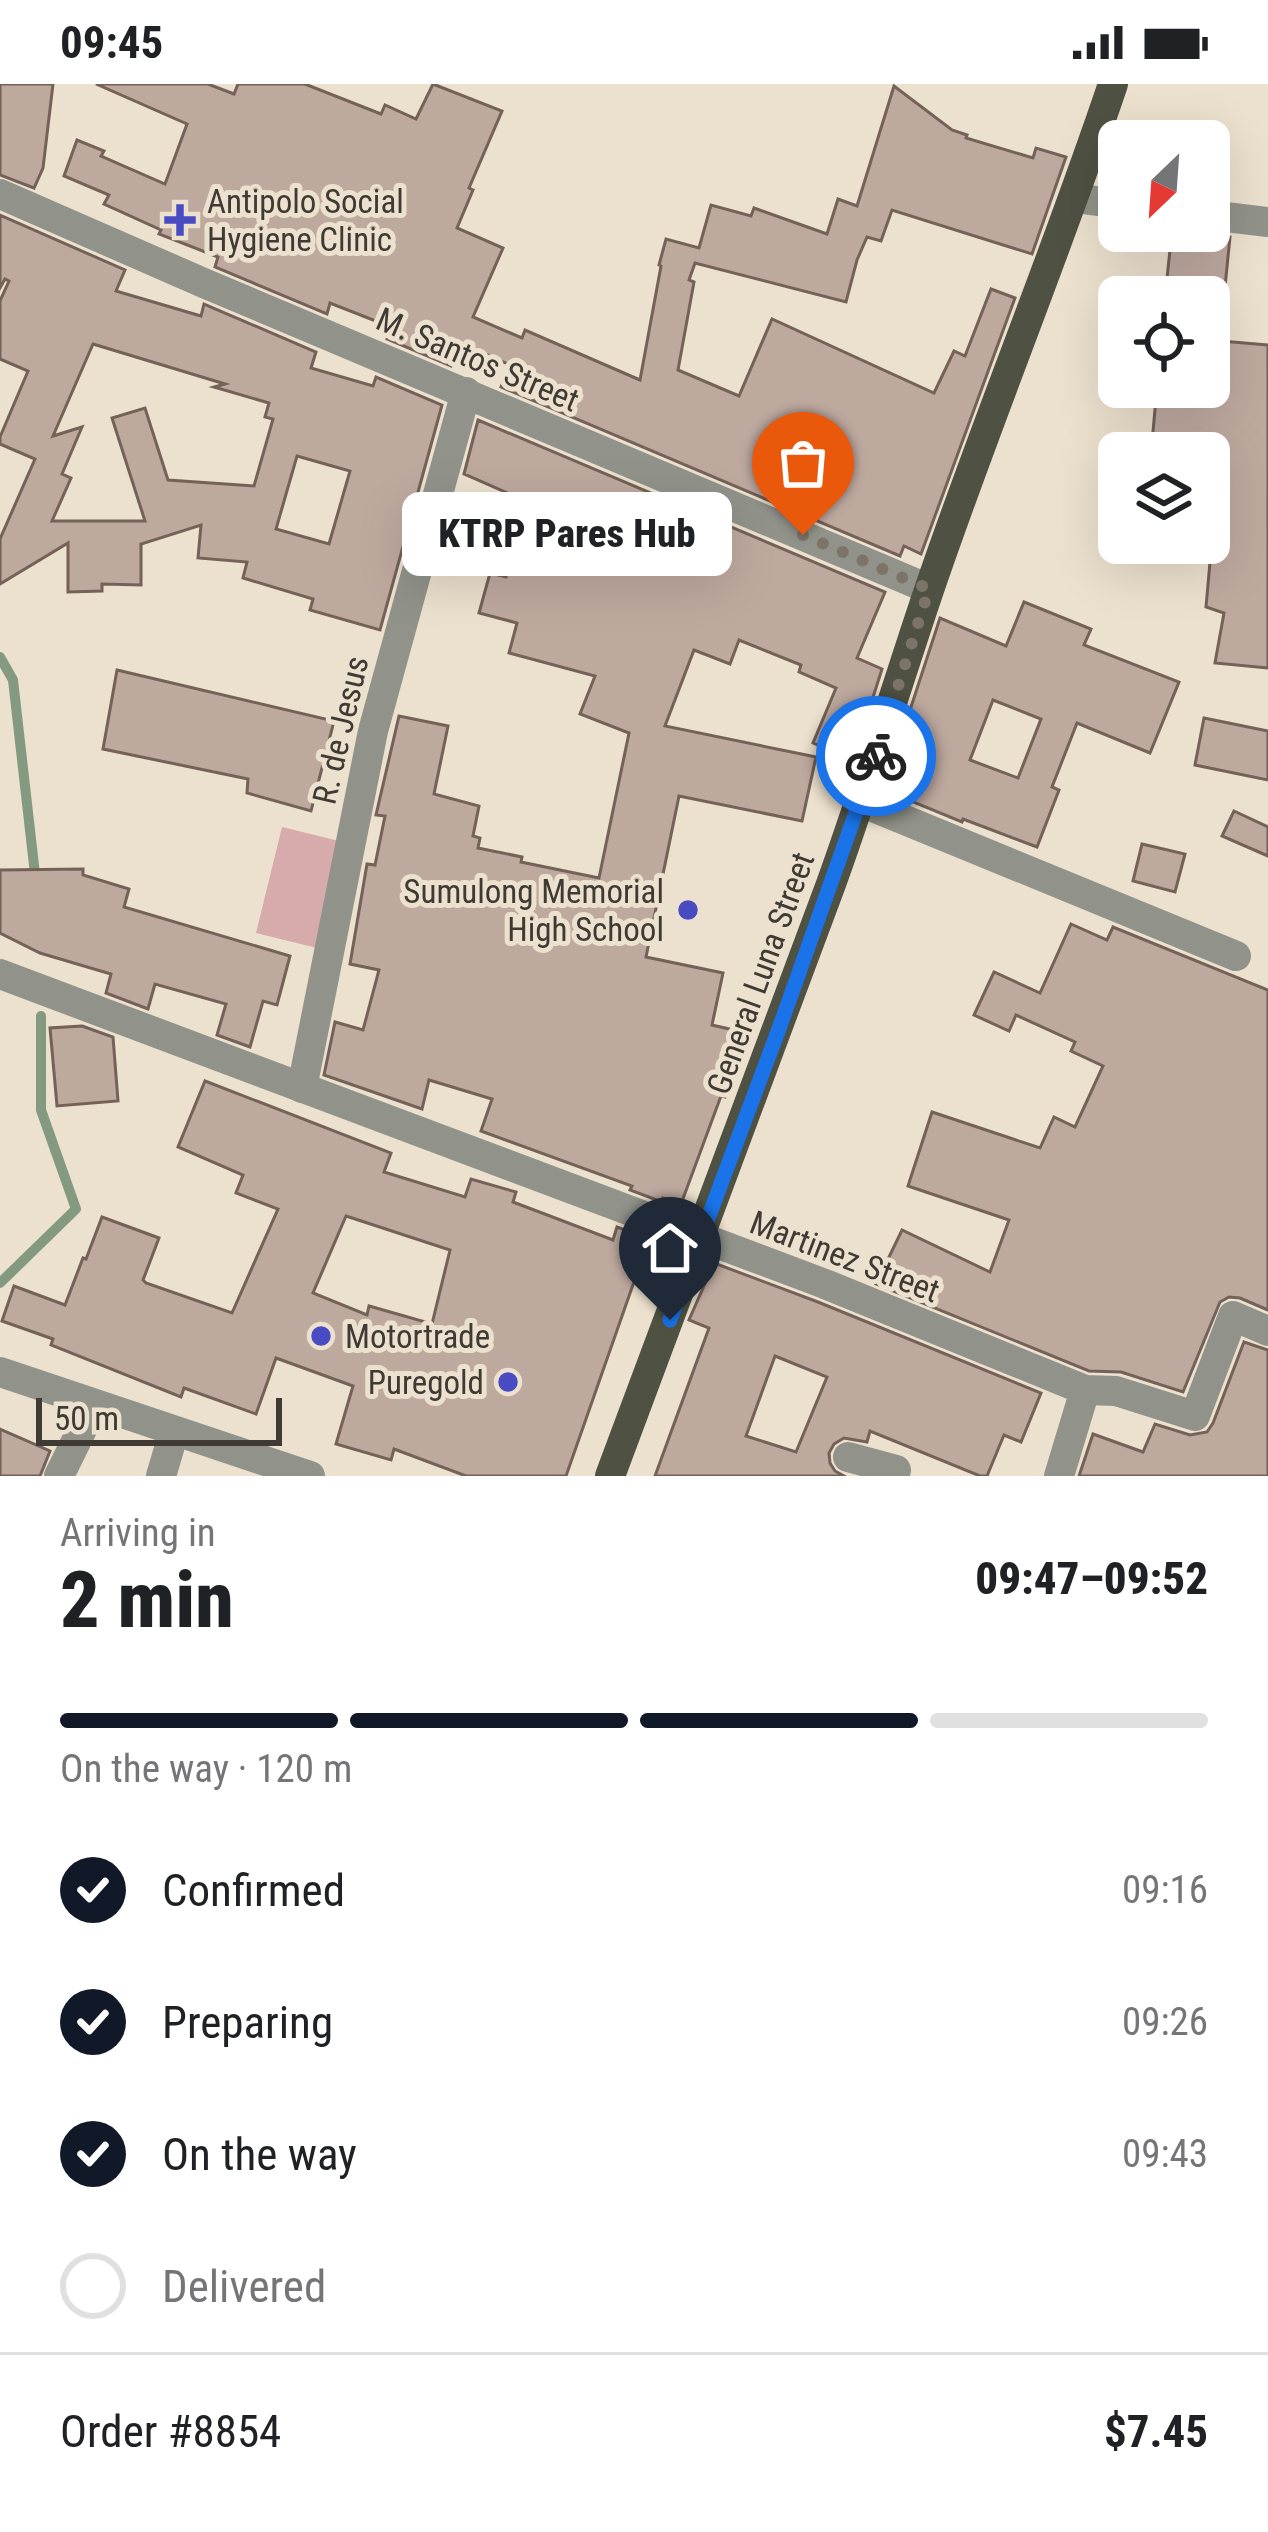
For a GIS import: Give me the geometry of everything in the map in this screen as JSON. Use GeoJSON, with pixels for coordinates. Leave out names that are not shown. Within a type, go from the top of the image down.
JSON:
{"type":"FeatureCollection","features":[{"type":"Feature","properties":{"kind":"main road","name":"General Luna Street"},"geometry":{"type":"LineString","coordinates":[[610,1476],[861,802],[929,589],[1113,84]]}},
{"type":"Feature","properties":{"kind":"street","name":"M. Santos Street"},"geometry":{"type":"LineString","coordinates":[[0,194],[929,589]]}},
{"type":"Feature","properties":{"kind":"street"},"geometry":{"type":"LineString","coordinates":[[1075,198],[1098,201]]}},
{"type":"Feature","properties":{"kind":"street"},"geometry":{"type":"LineString","coordinates":[[1230,217],[1268,222]]}},
{"type":"Feature","properties":{"kind":"street","name":"R. de Jesus"},"geometry":{"type":"LineString","coordinates":[[302,1088],[373,731],[466,392]]}},
{"type":"Feature","properties":{"kind":"street"},"geometry":{"type":"LineString","coordinates":[[861,802],[1236,956]]}},
{"type":"Feature","properties":{"kind":"street","name":"Martinez Street"},"geometry":{"type":"LineString","coordinates":[[0,974],[825,1284],[1085,1390],[1116,1391],[1195,1416],[1233,1316],[1268,1331]]}},
{"type":"Feature","properties":{"kind":"street"},"geometry":{"type":"LineString","coordinates":[[0,1372],[310,1476]]}},
{"type":"Feature","properties":{"kind":"street"},"geometry":{"type":"LineString","coordinates":[[1059,1476],[1085,1390]]}},
{"type":"Feature","properties":{"kind":"street"},"geometry":{"type":"LineString","coordinates":[[59,1476],[94,1405]]}},
{"type":"Feature","properties":{"kind":"street"},"geometry":{"type":"LineString","coordinates":[[161,1476],[173,1432]]}},
{"type":"Feature","properties":{"kind":"street"},"geometry":{"type":"LineString","coordinates":[[848,1456],[896,1470],[894,1476]]}},
{"type":"Feature","properties":{"kind":"shaded area"},"geometry":{"type":"Polygon","coordinates":[[[282,827],[343,842],[317,948],[256,933],[282,827]]]}},
{"type":"Feature","properties":{"kind":"building"},"geometry":{"type":"Polygon","coordinates":[[[0,84],[53,84],[43,168],[34,188],[0,175],[0,84]]]}},
{"type":"Feature","properties":{"kind":"building"},"geometry":{"type":"Polygon","coordinates":[[[96,84],[208,84],[234,94],[238,84],[305,84],[381,114],[385,105],[416,119],[433,84],[502,111],[457,228],[503,248],[473,317],[522,338],[525,330],[640,380],[666,239],[699,248],[711,205],[751,216],[754,208],[827,234],[838,199],[857,206],[894,86],[966,138],[1033,158],[1036,148],[1066,157],[1032,254],[892,210],[881,241],[867,237],[846,302],[695,263],[678,370],[739,396],[772,319],[934,393],[954,351],[965,356],[991,289],[1015,298],[921,554],[904,546],[900,556],[501,387],[510,365],[458,342],[451,366],[387,339],[391,327],[330,303],[327,314],[215,267],[218,257],[159,234],[161,230],[104,204],[109,195],[64,176],[77,140],[165,184],[187,124],[96,84]]]}},
{"type":"Feature","properties":{"kind":"building"},"geometry":{"type":"Polygon","coordinates":[[[0,215],[125,270],[116,291],[201,316],[204,304],[316,352],[311,368],[373,386],[376,377],[442,405],[380,630],[310,610],[313,599],[243,578],[247,562],[198,558],[201,525],[141,544],[141,585],[102,584],[102,591],[68,592],[68,543],[0,584],[0,539],[35,459],[0,444],[28,371],[0,359],[0,301],[9,281],[5,279],[0,288],[0,215]],[[93,344],[53,436],[82,427],[62,474],[71,478],[52,521],[145,521],[112,418],[145,408],[168,480],[254,486],[273,419],[265,417],[269,403],[214,387],[225,384],[93,344]],[[297,456],[276,529],[329,544],[350,471],[297,456]]]}},
{"type":"Feature","properties":{"kind":"building"},"geometry":{"type":"Polygon","coordinates":[[[1170,252],[1228,252],[1226,276],[1167,276],[1170,252]]]}},
{"type":"Feature","properties":{"kind":"building"},"geometry":{"type":"Polygon","coordinates":[[[1230,342],[1268,345],[1268,668],[1215,663],[1224,613],[1206,607],[1210,564],[1230,564],[1230,432],[1153,432],[1155,408],[1230,408],[1230,342]]]}},
{"type":"Feature","properties":{"kind":"building"},"geometry":{"type":"Polygon","coordinates":[[[478,420],[885,592],[857,658],[882,669],[853,760],[813,743],[836,688],[799,672],[801,665],[739,640],[730,664],[694,650],[665,726],[816,757],[802,821],[679,796],[646,957],[723,973],[712,1025],[738,1031],[725,1097],[721,1096],[681,1204],[663,1198],[662,1202],[630,1190],[632,1186],[481,1131],[492,1099],[429,1080],[422,1109],[324,1075],[335,1022],[363,1030],[379,970],[350,964],[367,864],[375,865],[385,816],[376,815],[399,716],[448,726],[434,794],[479,806],[473,836],[480,838],[478,848],[599,878],[629,733],[580,714],[595,676],[509,653],[517,623],[479,613],[490,573],[506,577],[526,501],[464,474],[478,420]]]}},
{"type":"Feature","properties":{"kind":"building"},"geometry":{"type":"Polygon","coordinates":[[[1024,602],[1091,629],[1084,645],[1179,682],[1150,753],[1077,723],[1052,787],[1059,790],[1037,847],[884,790],[940,618],[1006,646],[1024,602]],[[993,700],[970,760],[1018,778],[1041,719],[993,700]]]}},
{"type":"Feature","properties":{"kind":"building"},"geometry":{"type":"Polygon","coordinates":[[[117,670],[334,721],[311,811],[247,793],[248,779],[103,749],[117,670]]]}},
{"type":"Feature","properties":{"kind":"building"},"geometry":{"type":"Polygon","coordinates":[[[1204,718],[1268,731],[1268,780],[1195,765],[1204,718]]]}},
{"type":"Feature","properties":{"kind":"building"},"geometry":{"type":"Polygon","coordinates":[[[1234,811],[1268,827],[1268,856],[1222,836],[1234,811]]]}},
{"type":"Feature","properties":{"kind":"building"},"geometry":{"type":"Polygon","coordinates":[[[1142,844],[1185,854],[1175,892],[1133,881],[1142,844]]]}},
{"type":"Feature","properties":{"kind":"building"},"geometry":{"type":"Polygon","coordinates":[[[83,869],[83,875],[129,889],[124,907],[290,956],[277,1005],[263,1001],[250,1047],[217,1035],[226,1004],[155,984],[148,1009],[106,993],[111,974],[40,953],[0,933],[0,870],[83,869]]]}},
{"type":"Feature","properties":{"kind":"building"},"geometry":{"type":"Polygon","coordinates":[[[1071,924],[1107,940],[1113,927],[1268,990],[1268,1310],[1240,1298],[1220,1302],[1183,1392],[1121,1372],[1089,1371],[876,1284],[902,1230],[990,1272],[1009,1220],[908,1186],[932,1112],[1040,1148],[1054,1117],[1075,1127],[1103,1066],[1071,1051],[1075,1042],[1016,1015],[1009,1031],[974,1015],[994,972],[1040,993],[1071,924]]]}},
{"type":"Feature","properties":{"kind":"building"},"geometry":{"type":"Polygon","coordinates":[[[82,1026],[113,1037],[118,1101],[57,1106],[50,1028],[82,1026]]]}},
{"type":"Feature","properties":{"kind":"building"},"geometry":{"type":"Polygon","coordinates":[[[205,1081],[391,1153],[384,1172],[465,1197],[471,1179],[516,1192],[513,1202],[613,1240],[617,1227],[649,1239],[566,1476],[466,1476],[394,1449],[391,1460],[336,1444],[353,1386],[276,1358],[256,1414],[184,1388],[181,1397],[2,1321],[14,1286],[65,1305],[102,1217],[159,1238],[143,1280],[146,1283],[232,1313],[278,1209],[236,1193],[243,1175],[178,1147],[205,1081]],[[346,1216],[313,1293],[367,1315],[369,1306],[432,1324],[450,1250],[346,1216]]]}},
{"type":"Feature","properties":{"kind":"building"},"geometry":{"type":"Polygon","coordinates":[[[714,1263],[1041,1393],[1021,1442],[1004,1435],[987,1476],[870,1431],[867,1442],[844,1438],[834,1444],[830,1463],[844,1476],[655,1476],[709,1328],[689,1320],[714,1263]],[[775,1356],[746,1436],[796,1452],[827,1377],[775,1356]]]}},
{"type":"Feature","properties":{"kind":"building"},"geometry":{"type":"Polygon","coordinates":[[[1244,1342],[1268,1350],[1268,1476],[1079,1476],[1093,1434],[1143,1452],[1155,1424],[1190,1435],[1207,1432],[1244,1342]]]}},
{"type":"Feature","properties":{"kind":"building"},"geometry":{"type":"Polygon","coordinates":[[[0,1429],[50,1451],[40,1476],[0,1476],[0,1429]]]}},
{"type":"Feature","properties":{"kind":"waterway"},"geometry":{"type":"LineString","coordinates":[[0,657],[13,680],[36,883]]}},
{"type":"Feature","properties":{"kind":"waterway"},"geometry":{"type":"LineString","coordinates":[[0,1283],[76,1209],[41,1110],[41,1016]]}},
{"type":"Feature","properties":{"kind":"way so far"},"geometry":{"type":"LineString","coordinates":[[803,535],[929,589],[876,756]]}},
{"type":"Feature","properties":{"kind":"place","name":"Antipolo Social Hygiene Clinic"},"geometry":{"type":"Point","coordinates":[180,220]}},
{"type":"Feature","properties":{"kind":"place","name":"KTRP Pares Hub"},"geometry":{"type":"Point","coordinates":[803,535]}},
{"type":"Feature","properties":{"kind":"place","name":"Sumulong Memorial High School"},"geometry":{"type":"Point","coordinates":[688,910]}},
{"type":"Feature","properties":{"kind":"place","name":"Motortrade"},"geometry":{"type":"Point","coordinates":[321,1336]}},
{"type":"Feature","properties":{"kind":"place","name":"Puregold"},"geometry":{"type":"Point","coordinates":[508,1382]}},
{"type":"Feature","properties":{"kind":"route"},"geometry":{"type":"LineString","coordinates":[[670,1320],[876,756]]}}]}
